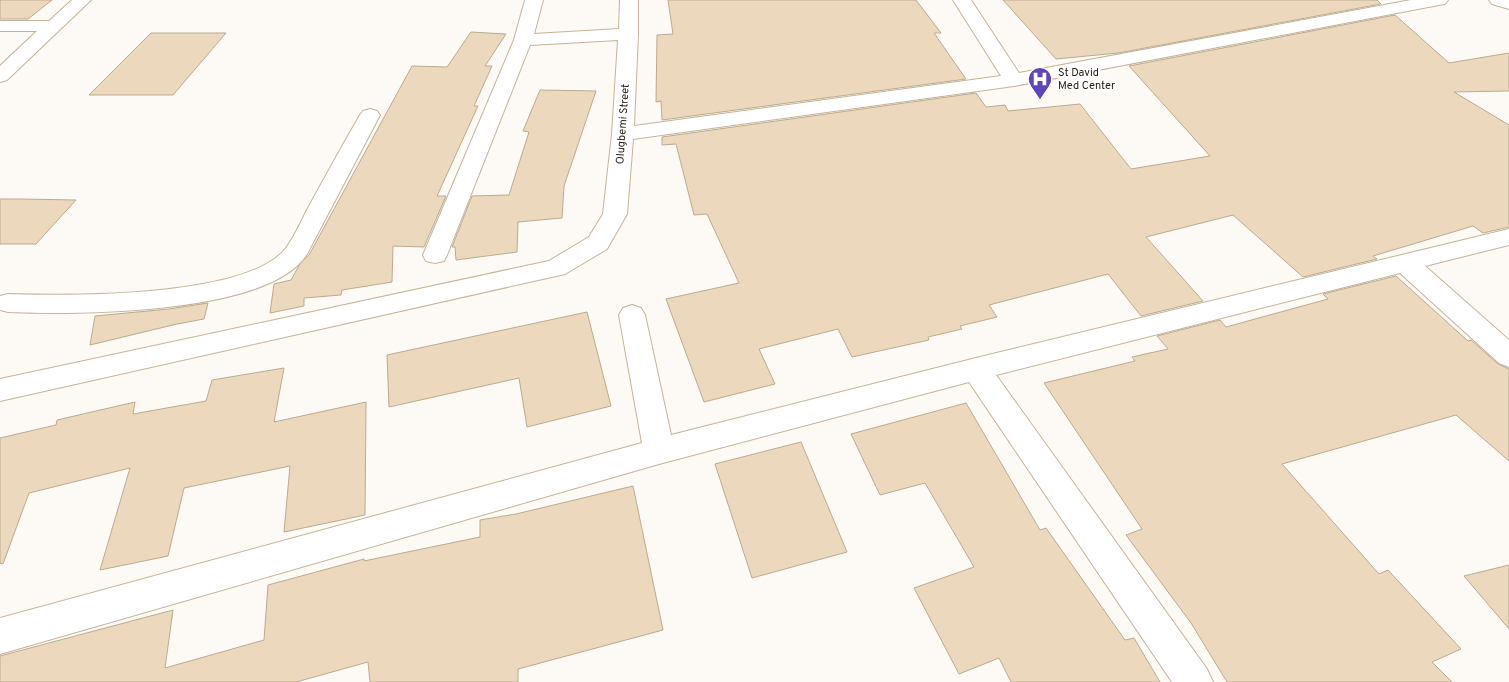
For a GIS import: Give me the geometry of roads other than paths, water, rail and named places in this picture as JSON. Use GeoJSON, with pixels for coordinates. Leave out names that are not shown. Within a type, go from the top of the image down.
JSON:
{"type":"FeatureCollection","features":[{"type":"Feature","properties":{"kind":"street"},"geometry":{"type":"LineString","coordinates":[[0,76],[82,0]]}},
{"type":"Feature","properties":{"kind":"street"},"geometry":{"type":"LineString","coordinates":[[435,255],[523,40],[534,0]]}},
{"type":"Feature","properties":{"kind":"street","name":"Olugbemi Street"},"geometry":{"type":"LineString","coordinates":[[0,390],[556,268],[598,244],[615,214],[623,134],[629,0]]}},
{"type":"Feature","properties":{"kind":"street"},"geometry":{"type":"LineString","coordinates":[[962,0],[1014,80]]}},
{"type":"Feature","properties":{"kind":"street"},"geometry":{"type":"LineString","coordinates":[[623,134],[1014,80],[1439,0]]}},
{"type":"Feature","properties":{"kind":"street"},"geometry":{"type":"LineString","coordinates":[[1498,0],[1509,4]]}},
{"type":"Feature","properties":{"kind":"street"},"geometry":{"type":"LineString","coordinates":[[0,26],[54,26]]}},
{"type":"Feature","properties":{"kind":"street"},"geometry":{"type":"LineString","coordinates":[[523,40],[628,34]]}},
{"type":"Feature","properties":{"kind":"street"},"geometry":{"type":"LineString","coordinates":[[3,307],[149,301],[226,288],[269,274],[295,254],[370,114]]}},
{"type":"Feature","properties":{"kind":"street"},"geometry":{"type":"LineString","coordinates":[[0,636],[659,451],[976,369],[1509,237]]}},
{"type":"Feature","properties":{"kind":"street"},"geometry":{"type":"LineString","coordinates":[[1404,262],[1509,356]]}},
{"type":"Feature","properties":{"kind":"street"},"geometry":{"type":"LineString","coordinates":[[632,315],[659,451]]}},
{"type":"Feature","properties":{"kind":"street"},"geometry":{"type":"LineString","coordinates":[[976,369],[1194,682]]}},
{"type":"Feature","properties":{"kind":"place","name":"St David Med Center"},"geometry":{"type":"Point","coordinates":[1040,100]}}]}
